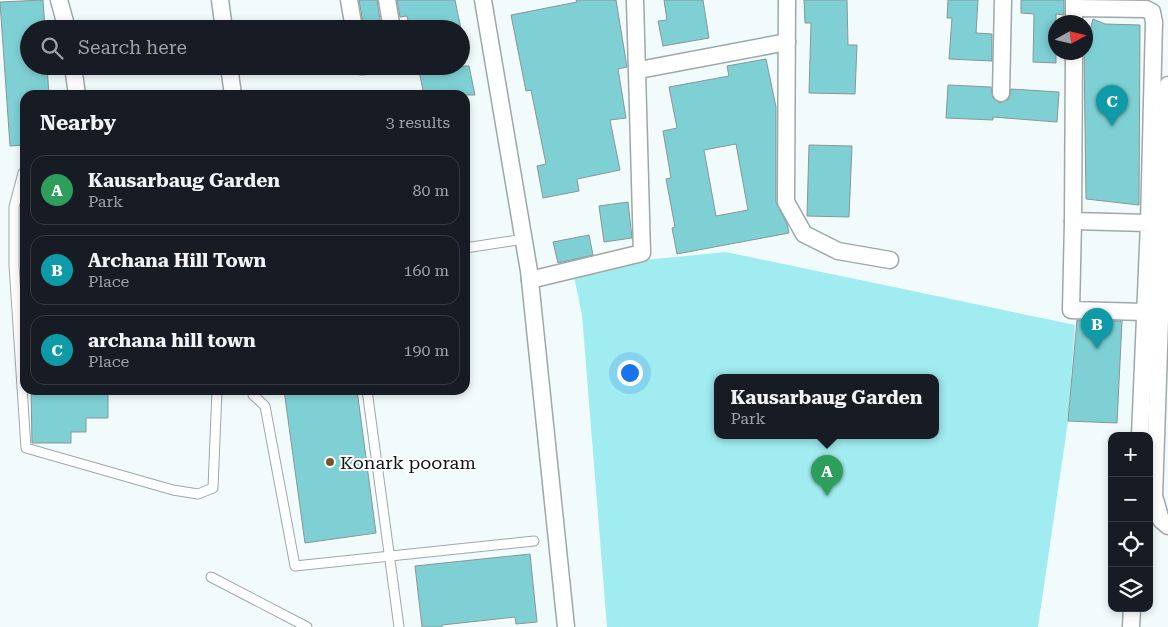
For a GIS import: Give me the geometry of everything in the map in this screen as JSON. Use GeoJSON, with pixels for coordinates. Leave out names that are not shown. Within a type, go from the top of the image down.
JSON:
{"type":"FeatureCollection","features":[{"type":"Feature","properties":{"kind":"street"},"geometry":{"type":"LineString","coordinates":[[60,0],[66,20]]}},
{"type":"Feature","properties":{"kind":"street"},"geometry":{"type":"LineString","coordinates":[[220,0],[223,20]]}},
{"type":"Feature","properties":{"kind":"street"},"geometry":{"type":"LineString","coordinates":[[348,0],[352,20]]}},
{"type":"Feature","properties":{"kind":"street"},"geometry":{"type":"LineString","coordinates":[[386,0],[390,20]]}},
{"type":"Feature","properties":{"kind":"street"},"geometry":{"type":"LineString","coordinates":[[483,0],[530,280],[566,627]]}},
{"type":"Feature","properties":{"kind":"street"},"geometry":{"type":"LineString","coordinates":[[530,280],[642,253],[636,0]]}},
{"type":"Feature","properties":{"kind":"street"},"geometry":{"type":"LineString","coordinates":[[787,0],[786,202],[804,234],[838,251],[890,260]]}},
{"type":"Feature","properties":{"kind":"street"},"geometry":{"type":"LineString","coordinates":[[1001,93],[1003,0]]}},
{"type":"Feature","properties":{"kind":"street"},"geometry":{"type":"LineString","coordinates":[[1074,10],[1146,9],[1152,12],[1154,22],[1149,223],[1140,432]]}},
{"type":"Feature","properties":{"kind":"street"},"geometry":{"type":"LineString","coordinates":[[639,70],[787,42]]}},
{"type":"Feature","properties":{"kind":"street"},"geometry":{"type":"LineString","coordinates":[[1074,60],[1071,310],[1145,312]]}},
{"type":"Feature","properties":{"kind":"street"},"geometry":{"type":"LineString","coordinates":[[74,75],[76,90]]}},
{"type":"Feature","properties":{"kind":"street"},"geometry":{"type":"LineString","coordinates":[[230,75],[232,90]]}},
{"type":"Feature","properties":{"kind":"street"},"geometry":{"type":"LineString","coordinates":[[1168,85],[1163,404],[1154,496],[1161,520],[1168,526]]}},
{"type":"Feature","properties":{"kind":"street"},"geometry":{"type":"LineString","coordinates":[[1073,220],[1149,223]]}},
{"type":"Feature","properties":{"kind":"street"},"geometry":{"type":"LineString","coordinates":[[1131,627],[1132,612]]}},
{"type":"Feature","properties":{"kind":"lane"},"geometry":{"type":"LineString","coordinates":[[20,184],[14,207],[14,265],[20,356]]}},
{"type":"Feature","properties":{"kind":"lane"},"geometry":{"type":"LineString","coordinates":[[470,247],[524,240]]}},
{"type":"Feature","properties":{"kind":"lane"},"geometry":{"type":"LineString","coordinates":[[23,395],[26,448],[173,490],[198,494],[213,488],[217,395]]}},
{"type":"Feature","properties":{"kind":"lane"},"geometry":{"type":"LineString","coordinates":[[253,395],[265,406],[295,566],[534,541]]}},
{"type":"Feature","properties":{"kind":"lane"},"geometry":{"type":"LineString","coordinates":[[368,395],[399,627]]}},
{"type":"Feature","properties":{"kind":"lane"},"geometry":{"type":"LineString","coordinates":[[211,577],[307,627]]}},
{"type":"Feature","properties":{"kind":"shaded area"},"geometry":{"type":"Polygon","coordinates":[[[726,252],[1075,325],[1068,421],[1038,627],[607,627],[582,315],[572,267],[726,252]]]}},
{"type":"Feature","properties":{"kind":"building"},"geometry":{"type":"Polygon","coordinates":[[[43,0],[44,20],[20,20],[20,75],[48,75],[49,90],[20,90],[20,145],[10,146],[0,2],[43,0]]]}},
{"type":"Feature","properties":{"kind":"building"},"geometry":{"type":"Polygon","coordinates":[[[359,0],[377,0],[380,20],[362,20],[359,0]]]}},
{"type":"Feature","properties":{"kind":"building"},"geometry":{"type":"Polygon","coordinates":[[[397,0],[455,0],[459,20],[408,20],[407,16],[400,17],[397,0]]]}},
{"type":"Feature","properties":{"kind":"building"},"geometry":{"type":"Polygon","coordinates":[[[576,0],[616,0],[627,67],[618,69],[626,118],[610,120],[620,170],[577,179],[579,191],[543,198],[537,166],[546,164],[531,90],[526,91],[511,15],[577,2],[576,0]]]}},
{"type":"Feature","properties":{"kind":"building"},"geometry":{"type":"Polygon","coordinates":[[[664,0],[703,0],[709,38],[663,46],[658,21],[667,20],[664,0]]]}},
{"type":"Feature","properties":{"kind":"building"},"geometry":{"type":"Polygon","coordinates":[[[804,0],[847,0],[848,45],[857,45],[855,94],[809,93],[811,23],[805,23],[804,0]]]}},
{"type":"Feature","properties":{"kind":"building"},"geometry":{"type":"Polygon","coordinates":[[[948,0],[978,0],[976,33],[992,34],[992,61],[949,59],[952,18],[947,18],[948,0]]]}},
{"type":"Feature","properties":{"kind":"building"},"geometry":{"type":"Polygon","coordinates":[[[1021,0],[1064,0],[1064,15],[1048,15],[1048,60],[1056,60],[1056,63],[1033,62],[1034,14],[1021,13],[1021,0]]]}},
{"type":"Feature","properties":{"kind":"building"},"geometry":{"type":"Polygon","coordinates":[[[1093,19],[1105,24],[1140,25],[1139,205],[1086,199],[1084,60],[1093,60],[1093,19]]]}},
{"type":"Feature","properties":{"kind":"building"},"geometry":{"type":"Polygon","coordinates":[[[766,59],[776,107],[776,202],[787,224],[789,233],[677,254],[672,228],[675,227],[666,179],[671,178],[663,131],[677,128],[669,87],[729,76],[727,66],[766,59]],[[736,144],[704,150],[716,216],[748,210],[736,144]]]}},
{"type":"Feature","properties":{"kind":"building"},"geometry":{"type":"Polygon","coordinates":[[[470,71],[475,95],[470,95],[470,90],[423,90],[420,75],[470,75],[470,71]]]}},
{"type":"Feature","properties":{"kind":"building"},"geometry":{"type":"Polygon","coordinates":[[[948,85],[991,87],[993,98],[1000,103],[1009,99],[1011,89],[1059,92],[1057,122],[993,117],[993,120],[946,118],[948,85]]]}},
{"type":"Feature","properties":{"kind":"building"},"geometry":{"type":"Polygon","coordinates":[[[809,145],[852,146],[849,217],[807,216],[809,145]]]}},
{"type":"Feature","properties":{"kind":"building"},"geometry":{"type":"Polygon","coordinates":[[[628,202],[632,238],[604,242],[599,206],[628,202]]]}},
{"type":"Feature","properties":{"kind":"building"},"geometry":{"type":"Polygon","coordinates":[[[589,235],[593,255],[558,263],[553,242],[589,235]]]}},
{"type":"Feature","properties":{"kind":"building"},"geometry":{"type":"Polygon","coordinates":[[[1077,320],[1122,321],[1117,423],[1068,421],[1077,320]]]}},
{"type":"Feature","properties":{"kind":"building"},"geometry":{"type":"Polygon","coordinates":[[[31,395],[108,395],[108,418],[86,418],[86,432],[71,432],[71,443],[32,443],[31,395]]]}},
{"type":"Feature","properties":{"kind":"building","name":"Konark pooram"},"geometry":{"type":"Polygon","coordinates":[[[285,395],[358,395],[376,533],[305,543],[285,395]]]}},
{"type":"Feature","properties":{"kind":"building"},"geometry":{"type":"Polygon","coordinates":[[[530,554],[537,622],[516,624],[515,617],[442,625],[442,627],[422,627],[415,566],[530,554]]]}},
{"type":"Feature","properties":{"kind":"place","name":"archana hill town"},"geometry":{"type":"Point","coordinates":[1112,126]}},
{"type":"Feature","properties":{"kind":"place","name":"Archana Hill Town"},"geometry":{"type":"Point","coordinates":[1097,349]}},
{"type":"Feature","properties":{"kind":"place","name":"Konark pooram"},"geometry":{"type":"Point","coordinates":[330,462]}},
{"type":"Feature","properties":{"kind":"place","name":"Kausarbaug Garden"},"geometry":{"type":"Point","coordinates":[827,496]}}]}
